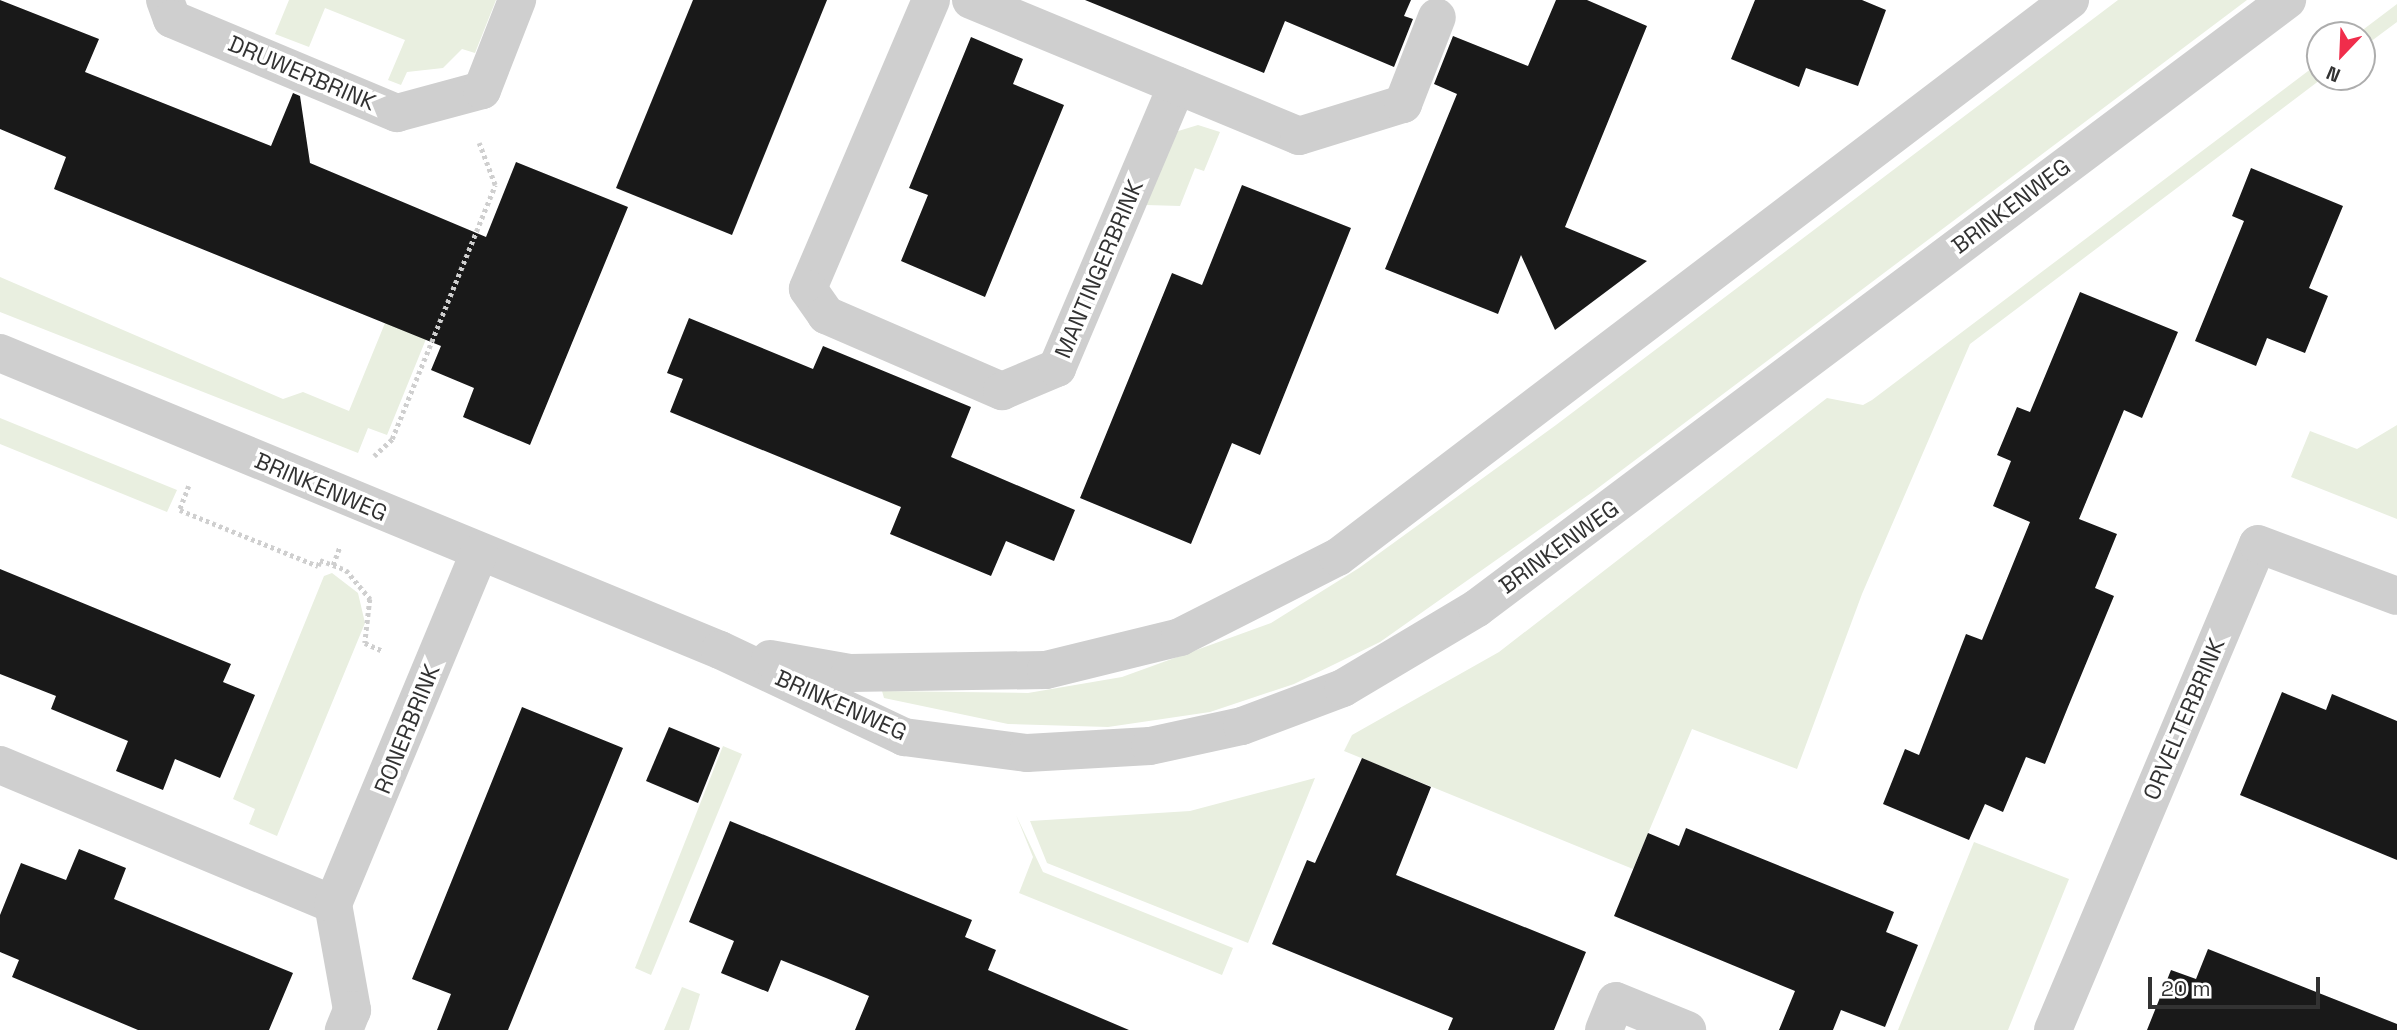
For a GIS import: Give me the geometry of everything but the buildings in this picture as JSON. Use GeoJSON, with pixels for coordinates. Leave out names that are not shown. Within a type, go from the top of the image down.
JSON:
{"type":"FeatureCollection","features":[{"type":"Feature","properties":{"kind":"street","name":"DRUWERBRINK"},"geometry":{"type":"LineString","coordinates":[[165,0],[172,19],[397,113],[482,90],[517,0]]}},
{"type":"Feature","properties":{"kind":"street","name":"MANTINGERBRINK"},"geometry":{"type":"LineString","coordinates":[[931,0],[808,289],[826,315],[1002,391],[1057,368],[1177,85]]}},
{"type":"Feature","properties":{"kind":"street"},"geometry":{"type":"LineString","coordinates":[[971,0],[1299,136],[1403,104],[1437,17]]}},
{"type":"Feature","properties":{"kind":"street","name":"BRINKENWEG"},"geometry":{"type":"LineString","coordinates":[[720,650],[850,673],[1046,670],[1180,637],[1338,557],[2070,0]]}},
{"type":"Feature","properties":{"kind":"street","name":"BRINKENWEG"},"geometry":{"type":"LineString","coordinates":[[0,353],[479,553],[720,650],[904,737],[1027,753],[1150,746],[1242,726],[1343,688],[1499,592],[2287,0]]}},
{"type":"Feature","properties":{"kind":"street","name":"ORVELTERBRINK"},"geometry":{"type":"LineString","coordinates":[[2053,1030],[2258,544],[2397,596]]}},
{"type":"Feature","properties":{"kind":"street","name":"RONERBRINK"},"geometry":{"type":"LineString","coordinates":[[333,904],[479,553]]}},
{"type":"Feature","properties":{"kind":"street"},"geometry":{"type":"LineString","coordinates":[[0,765],[333,904],[352,1010],[344,1030]]}},
{"type":"Feature","properties":{"kind":"street"},"geometry":{"type":"LineString","coordinates":[[1604,1030],[1616,1001],[1686,1030]]}},
{"type":"Feature","properties":{"kind":"path"},"geometry":{"type":"LineString","coordinates":[[333,565],[377,449],[393,439],[495,185],[461,96]]}},
{"type":"Feature","properties":{"kind":"path"},"geometry":{"type":"LineString","coordinates":[[178,481],[190,487],[180,510],[318,566],[320,560],[333,565],[370,599],[365,643],[431,669]]}},
{"type":"Feature","properties":{"kind":"green space"},"geometry":{"type":"Polygon","coordinates":[[[289,0],[496,0],[475,53],[462,49],[443,68],[407,72],[401,85],[388,80],[405,40],[325,8],[309,47],[275,34],[289,0]]]}},
{"type":"Feature","properties":{"kind":"green space"},"geometry":{"type":"Polygon","coordinates":[[[2118,0],[2247,0],[1594,491],[1380,642],[1294,684],[1210,712],[1108,727],[1008,724],[884,698],[882,691],[1028,693],[1122,677],[1271,623],[1359,568],[1556,425],[2118,0]]]}},
{"type":"Feature","properties":{"kind":"green space"},"geometry":{"type":"Polygon","coordinates":[[[2397,4],[2397,22],[2376,38],[2375,21],[2397,4]]]}},
{"type":"Feature","properties":{"kind":"green space"},"geometry":{"type":"Polygon","coordinates":[[[2306,73],[2306,91],[1970,344],[1862,594],[1797,769],[1692,729],[1633,869],[1344,751],[1352,735],[1499,652],[1827,398],[1863,405],[2306,73]]]}},
{"type":"Feature","properties":{"kind":"green space"},"geometry":{"type":"Polygon","coordinates":[[[1198,125],[1220,132],[1204,171],[1195,168],[1180,206],[1146,205],[1175,132],[1198,125]]]}},
{"type":"Feature","properties":{"kind":"green space"},"geometry":{"type":"Polygon","coordinates":[[[0,277],[283,399],[303,392],[349,411],[385,323],[435,317],[387,435],[368,428],[358,453],[0,312],[0,277]]]}},
{"type":"Feature","properties":{"kind":"green space"},"geometry":{"type":"Polygon","coordinates":[[[0,418],[177,490],[167,512],[0,444],[0,418]]]}},
{"type":"Feature","properties":{"kind":"green space"},"geometry":{"type":"Polygon","coordinates":[[[2397,425],[2397,519],[2291,477],[2310,431],[2357,449],[2397,425]]]}},
{"type":"Feature","properties":{"kind":"green space"},"geometry":{"type":"Polygon","coordinates":[[[332,573],[358,593],[365,623],[277,836],[249,824],[255,809],[233,799],[324,576],[332,573]]]}},
{"type":"Feature","properties":{"kind":"green space"},"geometry":{"type":"Polygon","coordinates":[[[723,746],[742,754],[651,975],[635,968],[723,746]]]}},
{"type":"Feature","properties":{"kind":"green space"},"geometry":{"type":"Polygon","coordinates":[[[1315,778],[1248,943],[1047,863],[1030,821],[1190,811],[1315,778]]]}},
{"type":"Feature","properties":{"kind":"green space"},"geometry":{"type":"Polygon","coordinates":[[[1016,815],[1043,872],[1233,948],[1222,975],[1019,893],[1033,857],[1016,815]]]}},
{"type":"Feature","properties":{"kind":"green space"},"geometry":{"type":"Polygon","coordinates":[[[1974,842],[2069,879],[2008,1030],[1898,1030],[1974,842]]]}},
{"type":"Feature","properties":{"kind":"green space"},"geometry":{"type":"Polygon","coordinates":[[[682,987],[700,994],[689,1030],[664,1030],[682,987]]]}}]}
